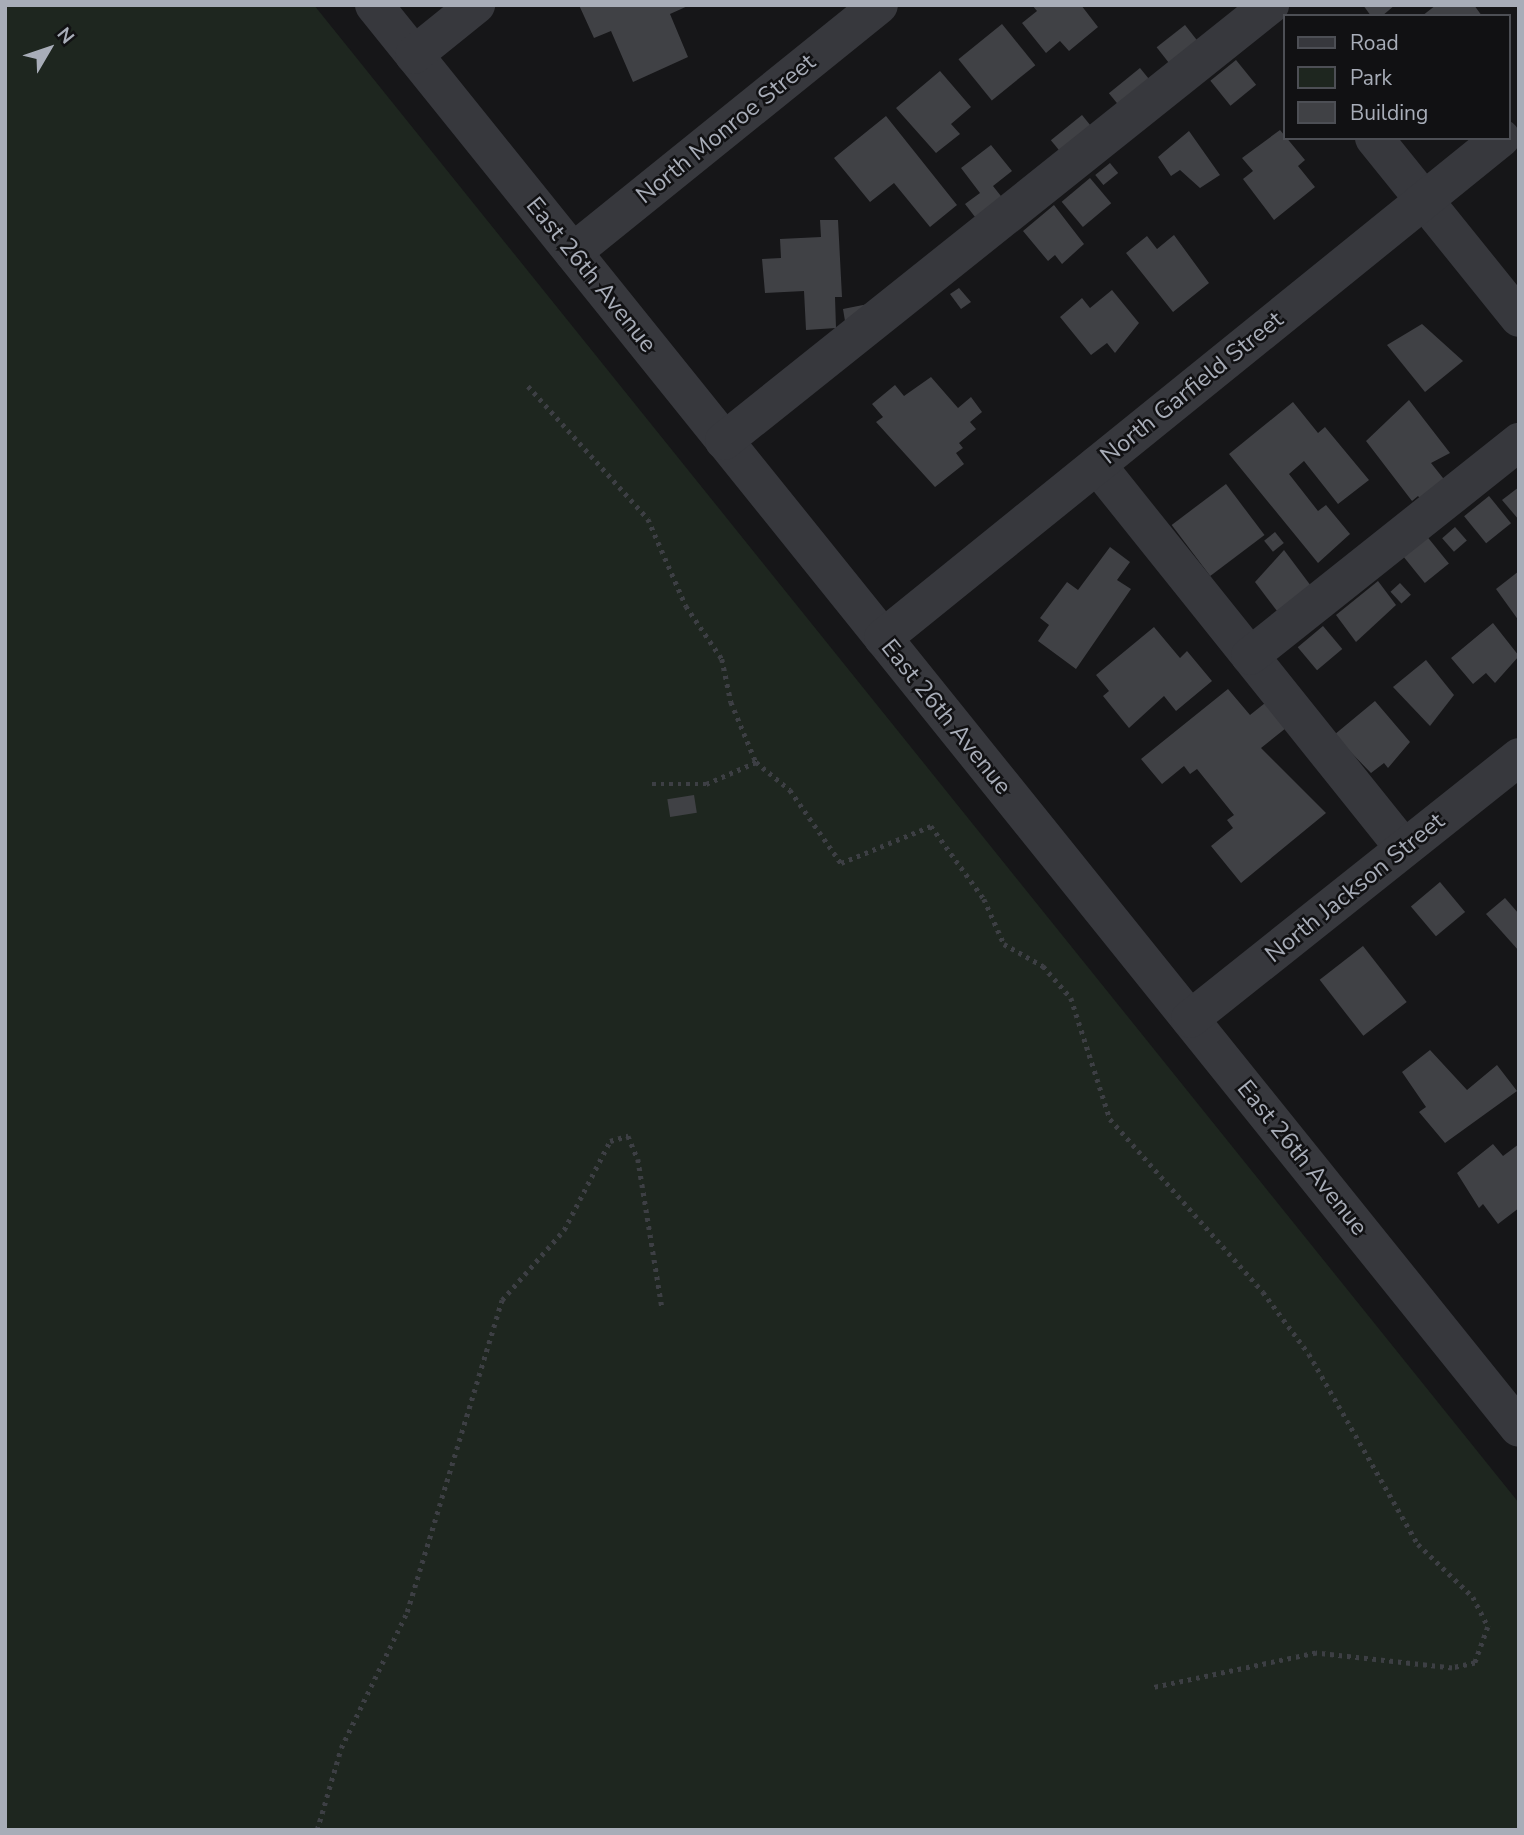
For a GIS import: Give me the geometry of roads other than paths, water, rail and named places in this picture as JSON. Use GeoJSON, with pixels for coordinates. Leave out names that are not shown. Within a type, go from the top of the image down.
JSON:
{"type":"FeatureCollection","features":[{"type":"Feature","properties":{"kind":"street","name":"East 26th Avenue"},"geometry":{"type":"LineString","coordinates":[[374,5],[1519,1428]]}},
{"type":"Feature","properties":{"kind":"street"},"geometry":{"type":"LineString","coordinates":[[414,55],[476,5]]}},
{"type":"Feature","properties":{"kind":"street","name":"North Monroe Street"},"geometry":{"type":"LineString","coordinates":[[573,252],[879,5]]}},
{"type":"Feature","properties":{"kind":"street"},"geometry":{"type":"LineString","coordinates":[[724,441],[1273,11]]}},
{"type":"Feature","properties":{"kind":"street"},"geometry":{"type":"LineString","coordinates":[[1376,140],[1519,318]]}},
{"type":"Feature","properties":{"kind":"street","name":"North Garfield Street"},"geometry":{"type":"LineString","coordinates":[[883,638],[1499,140]]}},
{"type":"Feature","properties":{"kind":"street"},"geometry":{"type":"LineString","coordinates":[[1250,656],[1519,442]]}},
{"type":"Feature","properties":{"kind":"street"},"geometry":{"type":"LineString","coordinates":[[1097,465],[1404,848]]}},
{"type":"Feature","properties":{"kind":"street","name":"North Jackson Street"},"geometry":{"type":"LineString","coordinates":[[1190,1019],[1519,757]]}}]}
